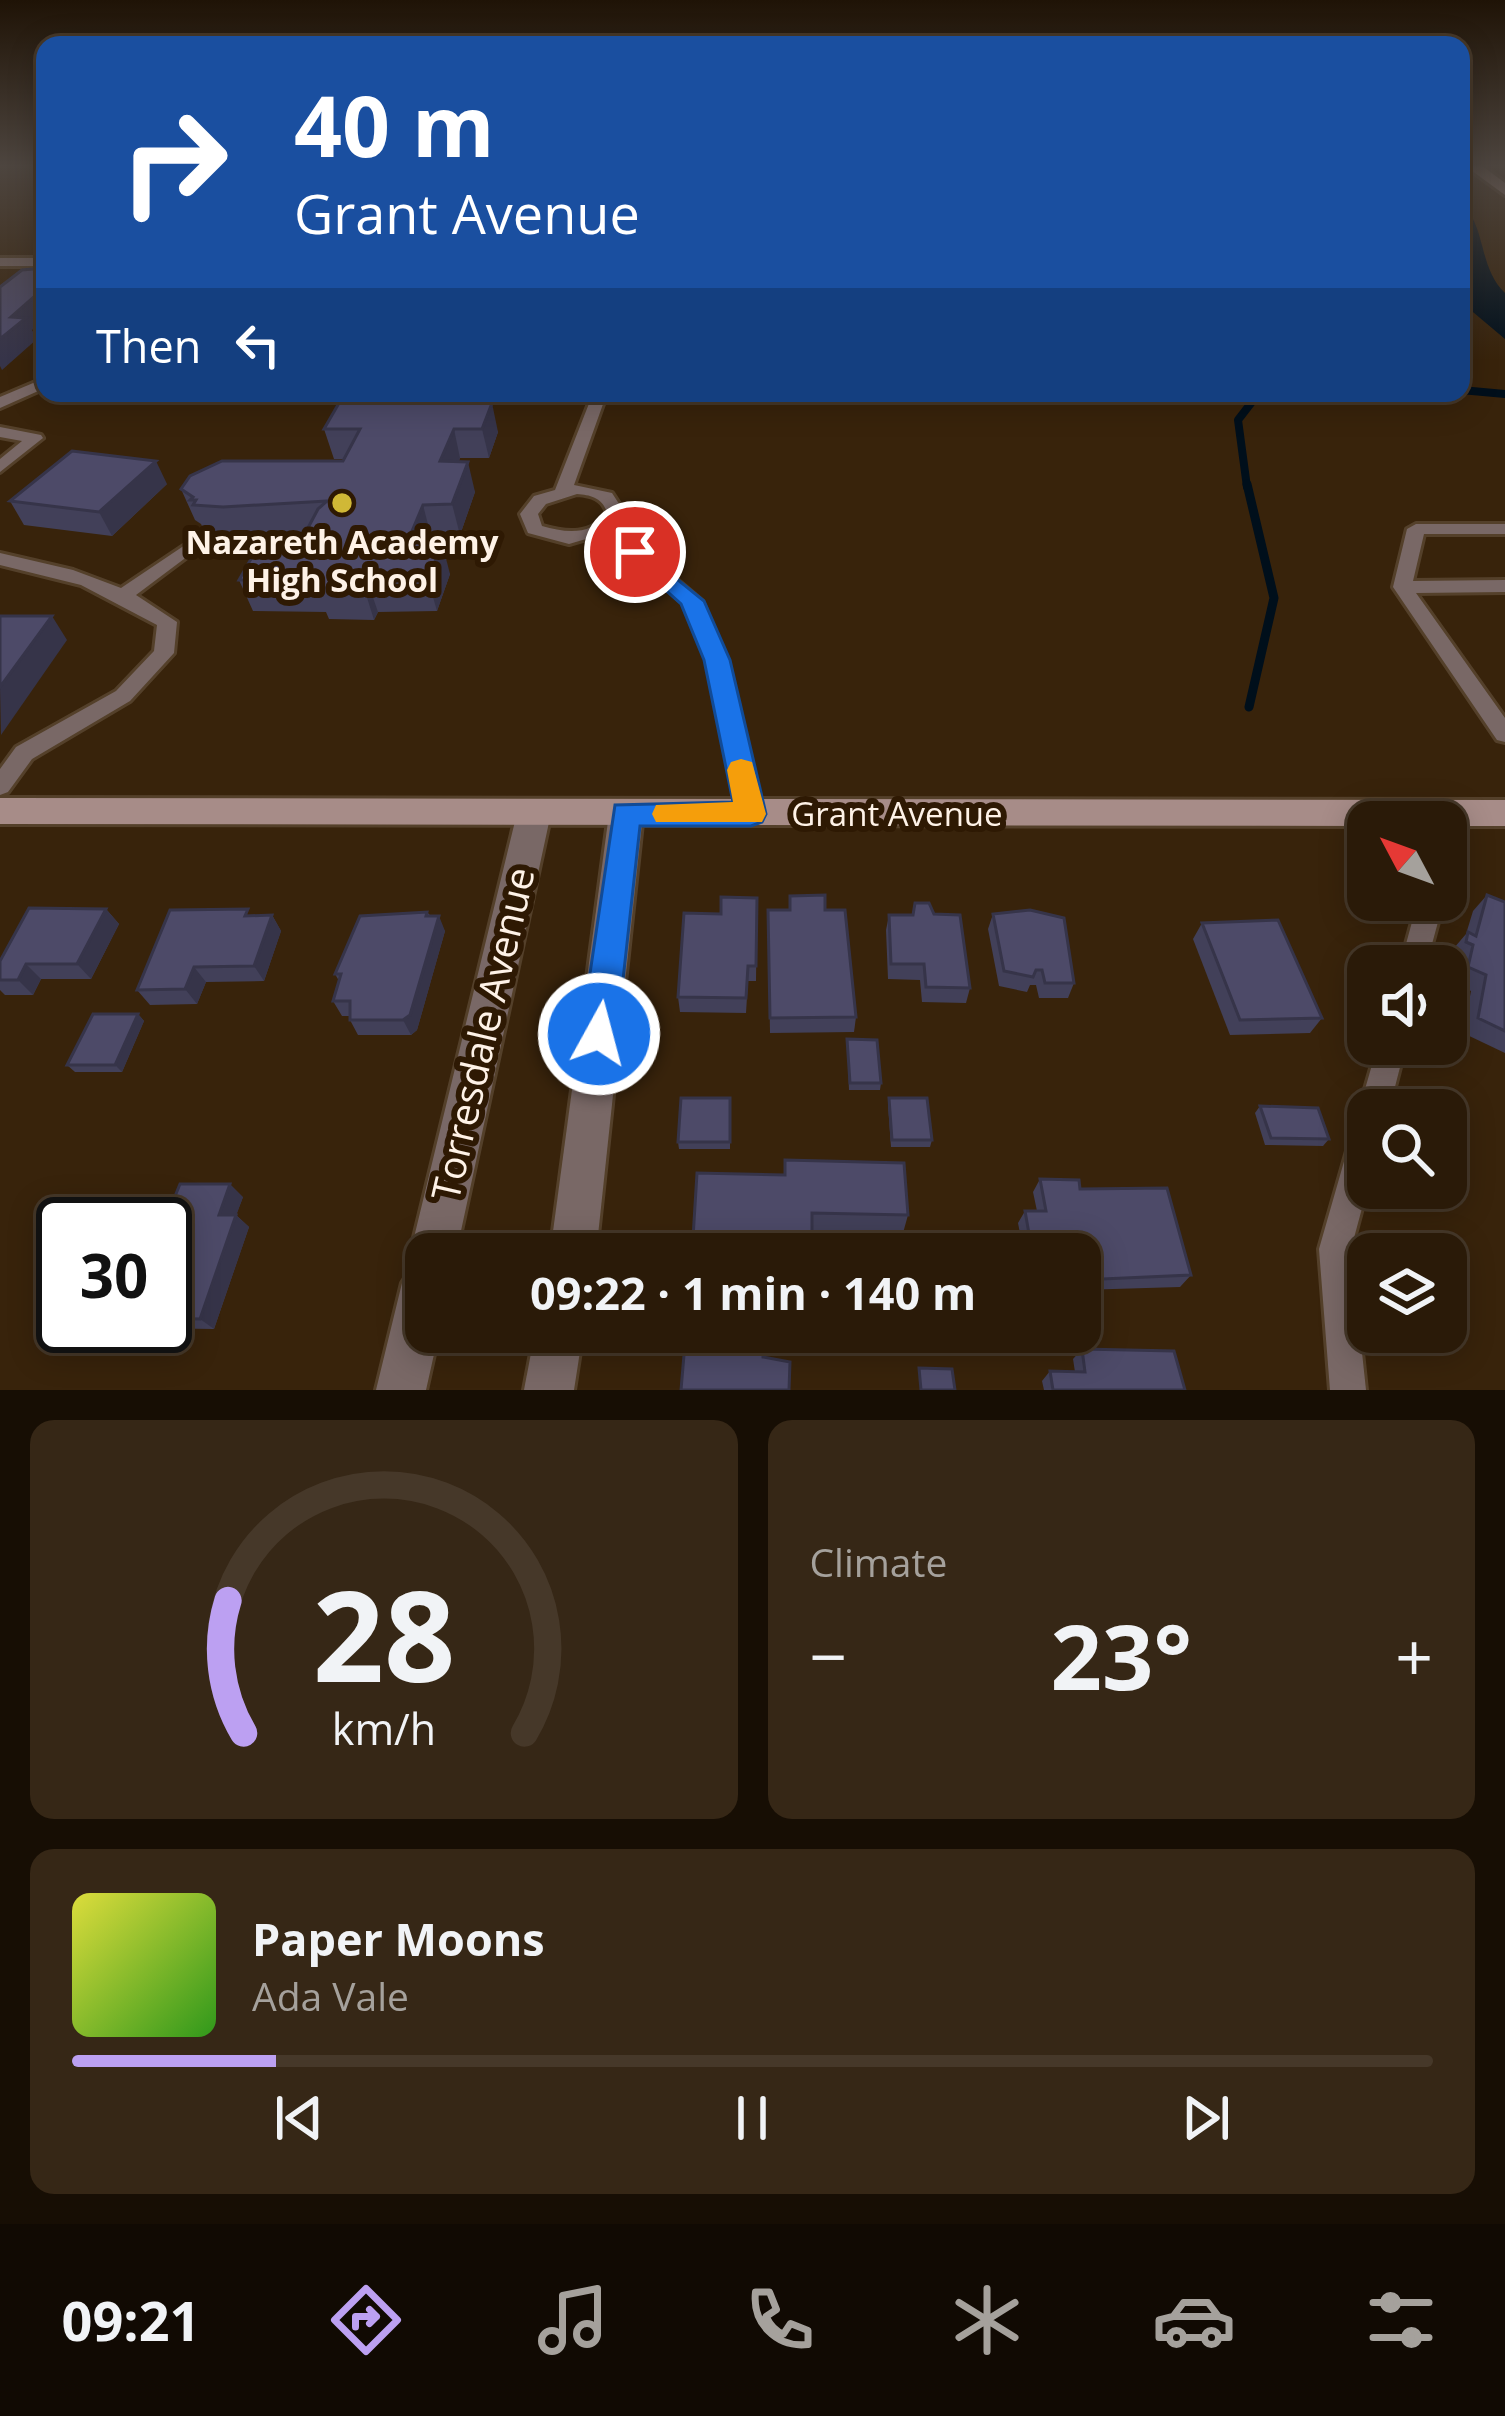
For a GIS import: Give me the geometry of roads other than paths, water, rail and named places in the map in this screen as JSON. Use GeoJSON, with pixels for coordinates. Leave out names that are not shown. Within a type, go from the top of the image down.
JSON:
{"type":"FeatureCollection","features":[{"type":"Feature","properties":{"kind":"street","name":"Grant Avenue"},"geometry":{"type":"LineString","coordinates":[[0,812],[1347,817]]}},
{"type":"Feature","properties":{"kind":"street","name":"Grant Avenue"},"geometry":{"type":"LineString","coordinates":[[1467,815],[1505,812]]}},
{"type":"Feature","properties":{"kind":"street","name":"Torresdale Avenue"},"geometry":{"type":"LineString","coordinates":[[438,1233],[534,813]]}},
{"type":"Feature","properties":{"kind":"street"},"geometry":{"type":"LineString","coordinates":[[576,1233],[626,814]]}},
{"type":"Feature","properties":{"kind":"street"},"geometry":{"type":"LineString","coordinates":[[401,1390],[410,1353]]}},
{"type":"Feature","properties":{"kind":"street"},"geometry":{"type":"LineString","coordinates":[[549,1390],[555,1353]]}},
{"type":"Feature","properties":{"kind":"lane"},"geometry":{"type":"LineString","coordinates":[[0,262],[36,262]]}},
{"type":"Feature","properties":{"kind":"lane"},"geometry":{"type":"LineString","coordinates":[[0,403],[36,386]]}},
{"type":"Feature","properties":{"kind":"lane"},"geometry":{"type":"LineString","coordinates":[[563,490],[596,402]]}},
{"type":"Feature","properties":{"kind":"lane"},"geometry":{"type":"LineString","coordinates":[[0,432],[35,438],[0,467]]}},
{"type":"Feature","properties":{"kind":"lane"},"geometry":{"type":"LineString","coordinates":[[563,490],[589,490],[609,498],[616,513],[606,528],[568,539],[534,529],[529,514],[563,490]]}},
{"type":"Feature","properties":{"kind":"lane"},"geometry":{"type":"LineString","coordinates":[[606,528],[692,601],[717,660],[751,814]]}},
{"type":"Feature","properties":{"kind":"lane"},"geometry":{"type":"LineString","coordinates":[[1505,530],[1415,529],[1402,586],[1505,734]]}},
{"type":"Feature","properties":{"kind":"lane"},"geometry":{"type":"LineString","coordinates":[[125,594],[188,548],[313,550]]}},
{"type":"Feature","properties":{"kind":"lane"},"geometry":{"type":"LineString","coordinates":[[0,559],[125,594],[167,622],[164,652],[123,696],[24,753],[0,786]]}},
{"type":"Feature","properties":{"kind":"lane"},"geometry":{"type":"LineString","coordinates":[[0,573],[24,562]]}},
{"type":"Feature","properties":{"kind":"lane"},"geometry":{"type":"LineString","coordinates":[[1402,586],[1505,586]]}},
{"type":"Feature","properties":{"kind":"lane"},"geometry":{"type":"LineString","coordinates":[[1347,1206],[1335,1249],[1348,1390]]}},
{"type":"Feature","properties":{"kind":"water"},"geometry":{"type":"Polygon","coordinates":[[[1470,230],[1477,230],[1490,271],[1505,293],[1505,339],[1470,310],[1470,230]]]}},
{"type":"Feature","properties":{"kind":"waterway"},"geometry":{"type":"LineString","coordinates":[[1470,391],[1505,394]]}},
{"type":"Feature","properties":{"kind":"waterway"},"geometry":{"type":"LineString","coordinates":[[1247,487],[1238,420],[1252,402]]}},
{"type":"Feature","properties":{"kind":"waterway"},"geometry":{"type":"LineString","coordinates":[[1247,484],[1274,598],[1249,707]]}},
{"type":"Feature","properties":{"kind":"place","name":"Nazareth Academy High School"},"geometry":{"type":"Point","coordinates":[342,503]}}]}
